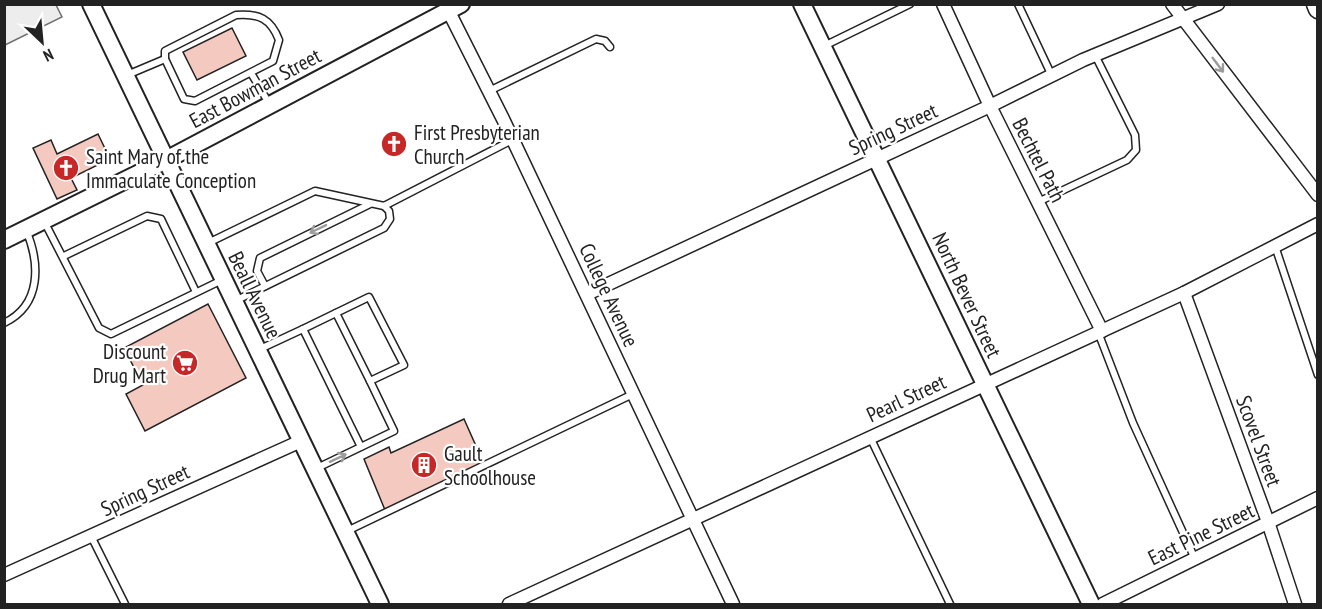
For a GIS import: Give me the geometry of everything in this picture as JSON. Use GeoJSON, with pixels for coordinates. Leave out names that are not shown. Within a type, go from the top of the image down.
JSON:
{"type":"FeatureCollection","features":[{"type":"Feature","properties":{"kind":"main road","name":"Beall Avenue"},"geometry":{"type":"LineString","coordinates":[[91,4],[164,161],[380,604]]}},
{"type":"Feature","properties":{"kind":"main road","name":"North Bever Street"},"geometry":{"type":"LineString","coordinates":[[802,4],[878,157],[984,384],[1091,604]]}},
{"type":"Feature","properties":{"kind":"main road","name":"East Bowman Street"},"geometry":{"type":"LineString","coordinates":[[4,240],[164,161],[452,6]]}},
{"type":"Feature","properties":{"kind":"street","name":"Bechtel Path"},"geometry":{"type":"LineString","coordinates":[[943,4],[1100,332]]}},
{"type":"Feature","properties":{"kind":"street"},"geometry":{"type":"LineString","coordinates":[[1172,4],[1317,195]]}},
{"type":"Feature","properties":{"kind":"street","name":"Spring Street"},"geometry":{"type":"LineString","coordinates":[[587,294],[1095,55],[1218,4]]}},
{"type":"Feature","properties":{"kind":"street","name":"College Avenue"},"geometry":{"type":"LineString","coordinates":[[452,6],[489,91],[733,604]]}},
{"type":"Feature","properties":{"kind":"street","name":"Pearl Street"},"geometry":{"type":"LineString","coordinates":[[509,604],[869,436],[1184,293],[1317,224]]}},
{"type":"Feature","properties":{"kind":"street","name":"Scovel Street"},"geometry":{"type":"LineString","coordinates":[[1184,293],[1268,522],[1295,604]]}},
{"type":"Feature","properties":{"kind":"street","name":"Spring Street"},"geometry":{"type":"LineString","coordinates":[[4,574],[301,441]]}},
{"type":"Feature","properties":{"kind":"street","name":"East Pine Street"},"geometry":{"type":"LineString","coordinates":[[1103,604],[1317,498]]}},
{"type":"Feature","properties":{"kind":"lane"},"geometry":{"type":"LineString","coordinates":[[823,46],[910,4]]}},
{"type":"Feature","properties":{"kind":"lane"},"geometry":{"type":"LineString","coordinates":[[1018,4],[1052,76]]}},
{"type":"Feature","properties":{"kind":"lane"},"geometry":{"type":"LineString","coordinates":[[232,16],[263,17],[269,21],[279,44],[273,61],[189,102],[184,99],[165,59],[168,48],[232,16]]}},
{"type":"Feature","properties":{"kind":"lane"},"geometry":{"type":"LineString","coordinates":[[489,91],[596,39],[605,41],[610,47]]}},
{"type":"Feature","properties":{"kind":"lane"},"geometry":{"type":"LineString","coordinates":[[1038,202],[1128,160],[1136,150],[1135,135],[1095,55]]}},
{"type":"Feature","properties":{"kind":"lane"},"geometry":{"type":"LineString","coordinates":[[124,76],[165,59]]}},
{"type":"Feature","properties":{"kind":"lane"},"geometry":{"type":"LineString","coordinates":[[252,73],[271,105]]}},
{"type":"Feature","properties":{"kind":"lane"},"geometry":{"type":"LineString","coordinates":[[384,206],[513,140]]}},
{"type":"Feature","properties":{"kind":"lane"},"geometry":{"type":"LineString","coordinates":[[205,245],[315,191],[384,206],[390,212],[390,219],[384,228],[233,302]]}},
{"type":"Feature","properties":{"kind":"lane"},"geometry":{"type":"LineString","coordinates":[[265,286],[257,270],[260,258],[371,203]]}},
{"type":"Feature","properties":{"kind":"lane"},"geometry":{"type":"LineString","coordinates":[[64,256],[147,216],[154,215],[161,219],[196,292]]}},
{"type":"Feature","properties":{"kind":"lane"},"geometry":{"type":"LineString","coordinates":[[44,220],[99,328],[105,333],[111,334],[222,280]]}},
{"type":"Feature","properties":{"kind":"lane"},"geometry":{"type":"LineString","coordinates":[[4,323],[20,314],[34,291],[35,257],[26,229]]}},
{"type":"Feature","properties":{"kind":"lane"},"geometry":{"type":"LineString","coordinates":[[1275,246],[1317,375]]}},
{"type":"Feature","properties":{"kind":"lane"},"geometry":{"type":"LineString","coordinates":[[256,350],[369,297],[404,365],[370,381]]}},
{"type":"Feature","properties":{"kind":"lane"},"geometry":{"type":"LineString","coordinates":[[314,469],[394,431],[336,313]]}},
{"type":"Feature","properties":{"kind":"lane"},"geometry":{"type":"LineString","coordinates":[[303,329],[362,447]]}},
{"type":"Feature","properties":{"kind":"lane"},"geometry":{"type":"LineString","coordinates":[[1100,332],[1133,423],[1195,558]]}},
{"type":"Feature","properties":{"kind":"lane"},"geometry":{"type":"LineString","coordinates":[[345,532],[634,393]]}},
{"type":"Feature","properties":{"kind":"lane"},"geometry":{"type":"LineString","coordinates":[[869,436],[950,604]]}},
{"type":"Feature","properties":{"kind":"lane"},"geometry":{"type":"LineString","coordinates":[[91,536],[125,604]]}},
{"type":"Feature","properties":{"kind":"shaded area"},"geometry":{"type":"Polygon","coordinates":[[[5,4],[56,5],[62,17],[5,45],[5,4]]]}},
{"type":"Feature","properties":{"kind":"building"},"geometry":{"type":"Polygon","coordinates":[[[232,28],[246,56],[197,80],[183,52],[232,28]]]}},
{"type":"Feature","properties":{"kind":"building","name":"Saint Mary of the Immaculate Conception"},"geometry":{"type":"Polygon","coordinates":[[[98,134],[110,159],[71,178],[77,190],[57,199],[33,148],[51,140],[57,154],[98,134]]]}},
{"type":"Feature","properties":{"kind":"building","name":"Discount Drug Mart"},"geometry":{"type":"Polygon","coordinates":[[[208,304],[246,378],[145,431],[126,394],[143,385],[124,348],[208,304]]]}},
{"type":"Feature","properties":{"kind":"building","name":"Gault Schoolhouse"},"geometry":{"type":"Polygon","coordinates":[[[464,419],[484,464],[385,510],[364,459],[389,447],[391,453],[464,419]]]}},
{"type":"Feature","properties":{"kind":"place","name":"First Presbyterian Church"},"geometry":{"type":"Point","coordinates":[394,144]}},
{"type":"Feature","properties":{"kind":"place","name":"Saint Mary of the Immaculate Conception"},"geometry":{"type":"Point","coordinates":[66,168]}},
{"type":"Feature","properties":{"kind":"place","name":"Discount Drug Mart"},"geometry":{"type":"Point","coordinates":[185,363]}},
{"type":"Feature","properties":{"kind":"place","name":"Gault Schoolhouse"},"geometry":{"type":"Point","coordinates":[424,465]}}]}
